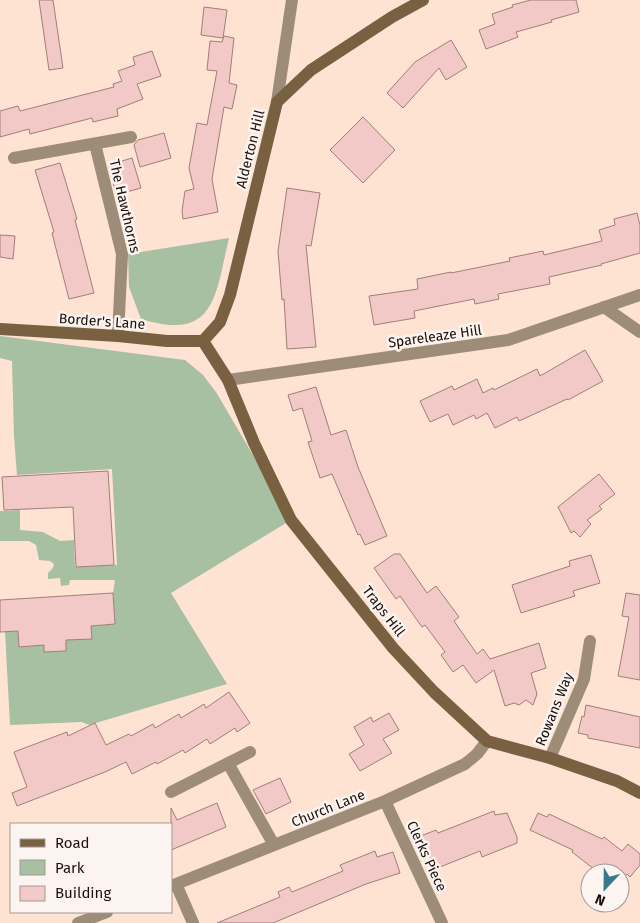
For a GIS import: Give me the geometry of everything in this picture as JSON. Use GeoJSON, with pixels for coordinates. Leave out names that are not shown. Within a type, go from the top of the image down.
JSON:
{"type":"FeatureCollection","features":[{"type":"Feature","properties":{"kind":"street"},"geometry":{"type":"LineString","coordinates":[[277,102],[292,0]]}},
{"type":"Feature","properties":{"kind":"street","name":"Alderton Hill"},"geometry":{"type":"LineString","coordinates":[[203,341],[220,322],[230,295],[277,102],[311,70],[392,17],[423,0]]}},
{"type":"Feature","properties":{"kind":"street","name":"The Hawthorns"},"geometry":{"type":"LineString","coordinates":[[14,158],[131,137]]}},
{"type":"Feature","properties":{"kind":"street","name":"The Hawthorns"},"geometry":{"type":"LineString","coordinates":[[95,144],[122,254],[118,336]]}},
{"type":"Feature","properties":{"kind":"street","name":"Spareleaze Hill"},"geometry":{"type":"LineString","coordinates":[[228,380],[508,340],[640,295]]}},
{"type":"Feature","properties":{"kind":"street"},"geometry":{"type":"LineString","coordinates":[[604,306],[640,332]]}},
{"type":"Feature","properties":{"kind":"street","name":"Border's Lane"},"geometry":{"type":"LineString","coordinates":[[0,329],[167,341],[203,341]]}},
{"type":"Feature","properties":{"kind":"street","name":"Traps Hill"},"geometry":{"type":"LineString","coordinates":[[203,341],[228,380],[254,443],[291,520],[393,648],[434,692],[487,741],[550,758],[617,781],[640,793]]}},
{"type":"Feature","properties":{"kind":"street","name":"Rowans Way"},"geometry":{"type":"LineString","coordinates":[[550,758],[584,680],[590,641]]}},
{"type":"Feature","properties":{"kind":"street","name":"Church Lane"},"geometry":{"type":"LineString","coordinates":[[174,886],[386,800],[465,764],[477,754],[487,741]]}},
{"type":"Feature","properties":{"kind":"street"},"geometry":{"type":"LineString","coordinates":[[171,792],[250,752]]}},
{"type":"Feature","properties":{"kind":"street"},"geometry":{"type":"LineString","coordinates":[[228,763],[274,845]]}},
{"type":"Feature","properties":{"kind":"street","name":"Clerks Piece"},"geometry":{"type":"LineString","coordinates":[[386,800],[442,923]]}},
{"type":"Feature","properties":{"kind":"street"},"geometry":{"type":"LineString","coordinates":[[174,886],[192,923]]}},
{"type":"Feature","properties":{"kind":"street"},"geometry":{"type":"LineString","coordinates":[[78,923],[104,913]]}},
{"type":"Feature","properties":{"kind":"green space"},"geometry":{"type":"Polygon","coordinates":[[[229,238],[215,295],[208,309],[198,319],[184,324],[166,325],[141,319],[129,287],[128,254],[229,238]]]}},
{"type":"Feature","properties":{"kind":"green space"},"geometry":{"type":"Polygon","coordinates":[[[0,336],[185,360],[203,375],[216,392],[291,520],[171,593],[227,684],[89,725],[82,722],[10,725],[5,632],[18,631],[19,647],[44,645],[45,652],[66,651],[66,640],[91,626],[115,624],[113,593],[115,580],[70,580],[69,585],[61,586],[60,578],[48,579],[48,573],[54,564],[50,561],[39,560],[36,545],[29,541],[0,541],[0,511],[20,510],[20,530],[43,532],[60,541],[74,540],[75,567],[117,565],[112,469],[17,475],[12,361],[0,358],[0,336]]]}},
{"type":"Feature","properties":{"kind":"building"},"geometry":{"type":"Polygon","coordinates":[[[39,0],[53,0],[63,68],[49,70],[39,0]]]}},
{"type":"Feature","properties":{"kind":"building"},"geometry":{"type":"Polygon","coordinates":[[[531,0],[576,0],[579,12],[516,32],[518,37],[486,49],[479,30],[495,24],[492,14],[513,7],[512,5],[531,0]]]}},
{"type":"Feature","properties":{"kind":"building"},"geometry":{"type":"Polygon","coordinates":[[[204,7],[227,10],[223,38],[201,35],[204,7]]]}},
{"type":"Feature","properties":{"kind":"building"},"geometry":{"type":"Polygon","coordinates":[[[224,36],[234,38],[229,83],[237,85],[232,109],[224,107],[212,179],[218,212],[183,219],[182,211],[185,191],[194,189],[189,168],[197,123],[207,125],[217,71],[207,70],[210,41],[222,42],[224,36]]]}},
{"type":"Feature","properties":{"kind":"building"},"geometry":{"type":"Polygon","coordinates":[[[451,40],[467,67],[446,80],[439,68],[403,108],[387,93],[415,62],[451,40]]]}},
{"type":"Feature","properties":{"kind":"building"},"geometry":{"type":"Polygon","coordinates":[[[152,51],[161,76],[137,84],[143,99],[117,109],[118,116],[93,122],[92,118],[30,134],[29,129],[0,137],[0,111],[18,106],[20,111],[114,87],[113,84],[122,81],[118,71],[135,65],[133,57],[152,51]]]}},
{"type":"Feature","properties":{"kind":"building"},"geometry":{"type":"Polygon","coordinates":[[[363,117],[395,150],[363,183],[330,150],[363,117]]]}},
{"type":"Feature","properties":{"kind":"building"},"geometry":{"type":"Polygon","coordinates":[[[164,133],[171,158],[140,167],[134,145],[138,140],[164,133]]]}},
{"type":"Feature","properties":{"kind":"building"},"geometry":{"type":"Polygon","coordinates":[[[132,158],[141,188],[116,195],[109,165],[132,158]]]}},
{"type":"Feature","properties":{"kind":"building"},"geometry":{"type":"Polygon","coordinates":[[[60,163],[77,219],[75,220],[94,293],[69,299],[52,233],[54,232],[35,170],[60,163]]]}},
{"type":"Feature","properties":{"kind":"building"},"geometry":{"type":"Polygon","coordinates":[[[287,188],[320,193],[311,246],[306,245],[316,347],[287,349],[284,299],[282,300],[278,251],[287,188]]]}},
{"type":"Feature","properties":{"kind":"building"},"geometry":{"type":"Polygon","coordinates":[[[637,213],[640,225],[640,253],[602,265],[549,277],[550,284],[498,294],[499,299],[475,304],[474,299],[414,311],[415,318],[374,325],[369,296],[418,289],[417,279],[510,261],[509,258],[543,251],[544,255],[602,241],[599,230],[615,225],[614,219],[637,213]]]}},
{"type":"Feature","properties":{"kind":"building"},"geometry":{"type":"Polygon","coordinates":[[[0,235],[15,236],[13,259],[0,257],[0,235]]]}},
{"type":"Feature","properties":{"kind":"building"},"geometry":{"type":"Polygon","coordinates":[[[585,350],[603,381],[568,400],[519,421],[517,417],[495,428],[487,413],[476,419],[474,415],[453,425],[448,414],[430,422],[420,401],[452,386],[454,390],[477,379],[483,393],[493,388],[494,390],[537,369],[540,376],[585,350]]]}},
{"type":"Feature","properties":{"kind":"building"},"geometry":{"type":"Polygon","coordinates":[[[316,387],[331,435],[346,430],[358,467],[387,536],[365,545],[360,534],[358,535],[332,474],[320,478],[308,442],[312,441],[302,408],[293,411],[288,395],[316,387]]]}},
{"type":"Feature","properties":{"kind":"building"},"geometry":{"type":"Polygon","coordinates":[[[108,471],[114,565],[76,567],[73,507],[4,510],[2,477],[108,471]]]}},
{"type":"Feature","properties":{"kind":"building"},"geometry":{"type":"Polygon","coordinates":[[[599,474],[615,494],[599,506],[602,509],[587,520],[591,524],[580,537],[574,531],[571,533],[558,507],[599,474]]]}},
{"type":"Feature","properties":{"kind":"building"},"geometry":{"type":"Polygon","coordinates":[[[394,554],[400,554],[427,593],[436,586],[459,617],[454,621],[477,654],[483,649],[490,659],[539,643],[546,668],[531,673],[537,694],[533,705],[526,700],[519,705],[514,703],[505,706],[494,670],[476,683],[463,665],[453,672],[441,655],[445,652],[425,625],[422,627],[400,596],[396,599],[374,568],[394,554]]]}},
{"type":"Feature","properties":{"kind":"building"},"geometry":{"type":"Polygon","coordinates":[[[591,555],[600,583],[573,591],[575,596],[521,613],[512,585],[570,566],[569,561],[591,555]]]}},
{"type":"Feature","properties":{"kind":"building"},"geometry":{"type":"Polygon","coordinates":[[[113,593],[115,624],[91,626],[92,639],[66,640],[66,651],[44,652],[44,645],[19,647],[18,631],[0,632],[0,600],[113,593]]]}},
{"type":"Feature","properties":{"kind":"building"},"geometry":{"type":"Polygon","coordinates":[[[626,593],[640,595],[640,680],[618,676],[629,617],[622,616],[626,593]]]}},
{"type":"Feature","properties":{"kind":"building"},"geometry":{"type":"Polygon","coordinates":[[[229,692],[250,723],[237,732],[235,728],[210,744],[207,739],[185,753],[183,750],[157,764],[156,762],[132,774],[126,762],[17,806],[12,793],[27,787],[14,752],[67,732],[68,736],[95,723],[106,745],[129,734],[131,736],[153,724],[155,728],[179,714],[181,718],[204,704],[206,708],[229,692]]]}},
{"type":"Feature","properties":{"kind":"building"},"geometry":{"type":"Polygon","coordinates":[[[586,705],[640,717],[640,748],[588,738],[588,735],[578,733],[586,705]]]}},
{"type":"Feature","properties":{"kind":"building"},"geometry":{"type":"Polygon","coordinates":[[[389,713],[399,730],[383,739],[392,753],[360,771],[349,754],[364,745],[354,727],[371,717],[373,722],[389,713]]]}},
{"type":"Feature","properties":{"kind":"building"},"geometry":{"type":"Polygon","coordinates":[[[280,778],[291,802],[266,814],[253,790],[280,778]]]}},
{"type":"Feature","properties":{"kind":"building"},"geometry":{"type":"Polygon","coordinates":[[[217,803],[226,827],[172,850],[171,808],[177,820],[217,803]]]}},
{"type":"Feature","properties":{"kind":"building"},"geometry":{"type":"Polygon","coordinates":[[[494,811],[495,815],[507,813],[517,837],[517,843],[482,857],[480,851],[435,869],[421,836],[436,830],[438,833],[494,811]]]}},
{"type":"Feature","properties":{"kind":"building"},"geometry":{"type":"Polygon","coordinates":[[[538,813],[547,817],[549,814],[602,839],[604,837],[622,851],[628,844],[640,854],[640,865],[630,877],[630,863],[586,863],[572,852],[573,850],[530,830],[538,813]]]}},
{"type":"Feature","properties":{"kind":"building"},"geometry":{"type":"Polygon","coordinates":[[[375,851],[377,857],[393,852],[400,873],[366,884],[273,923],[217,923],[280,897],[278,892],[289,887],[292,892],[343,871],[340,865],[375,851]]]}}]}
